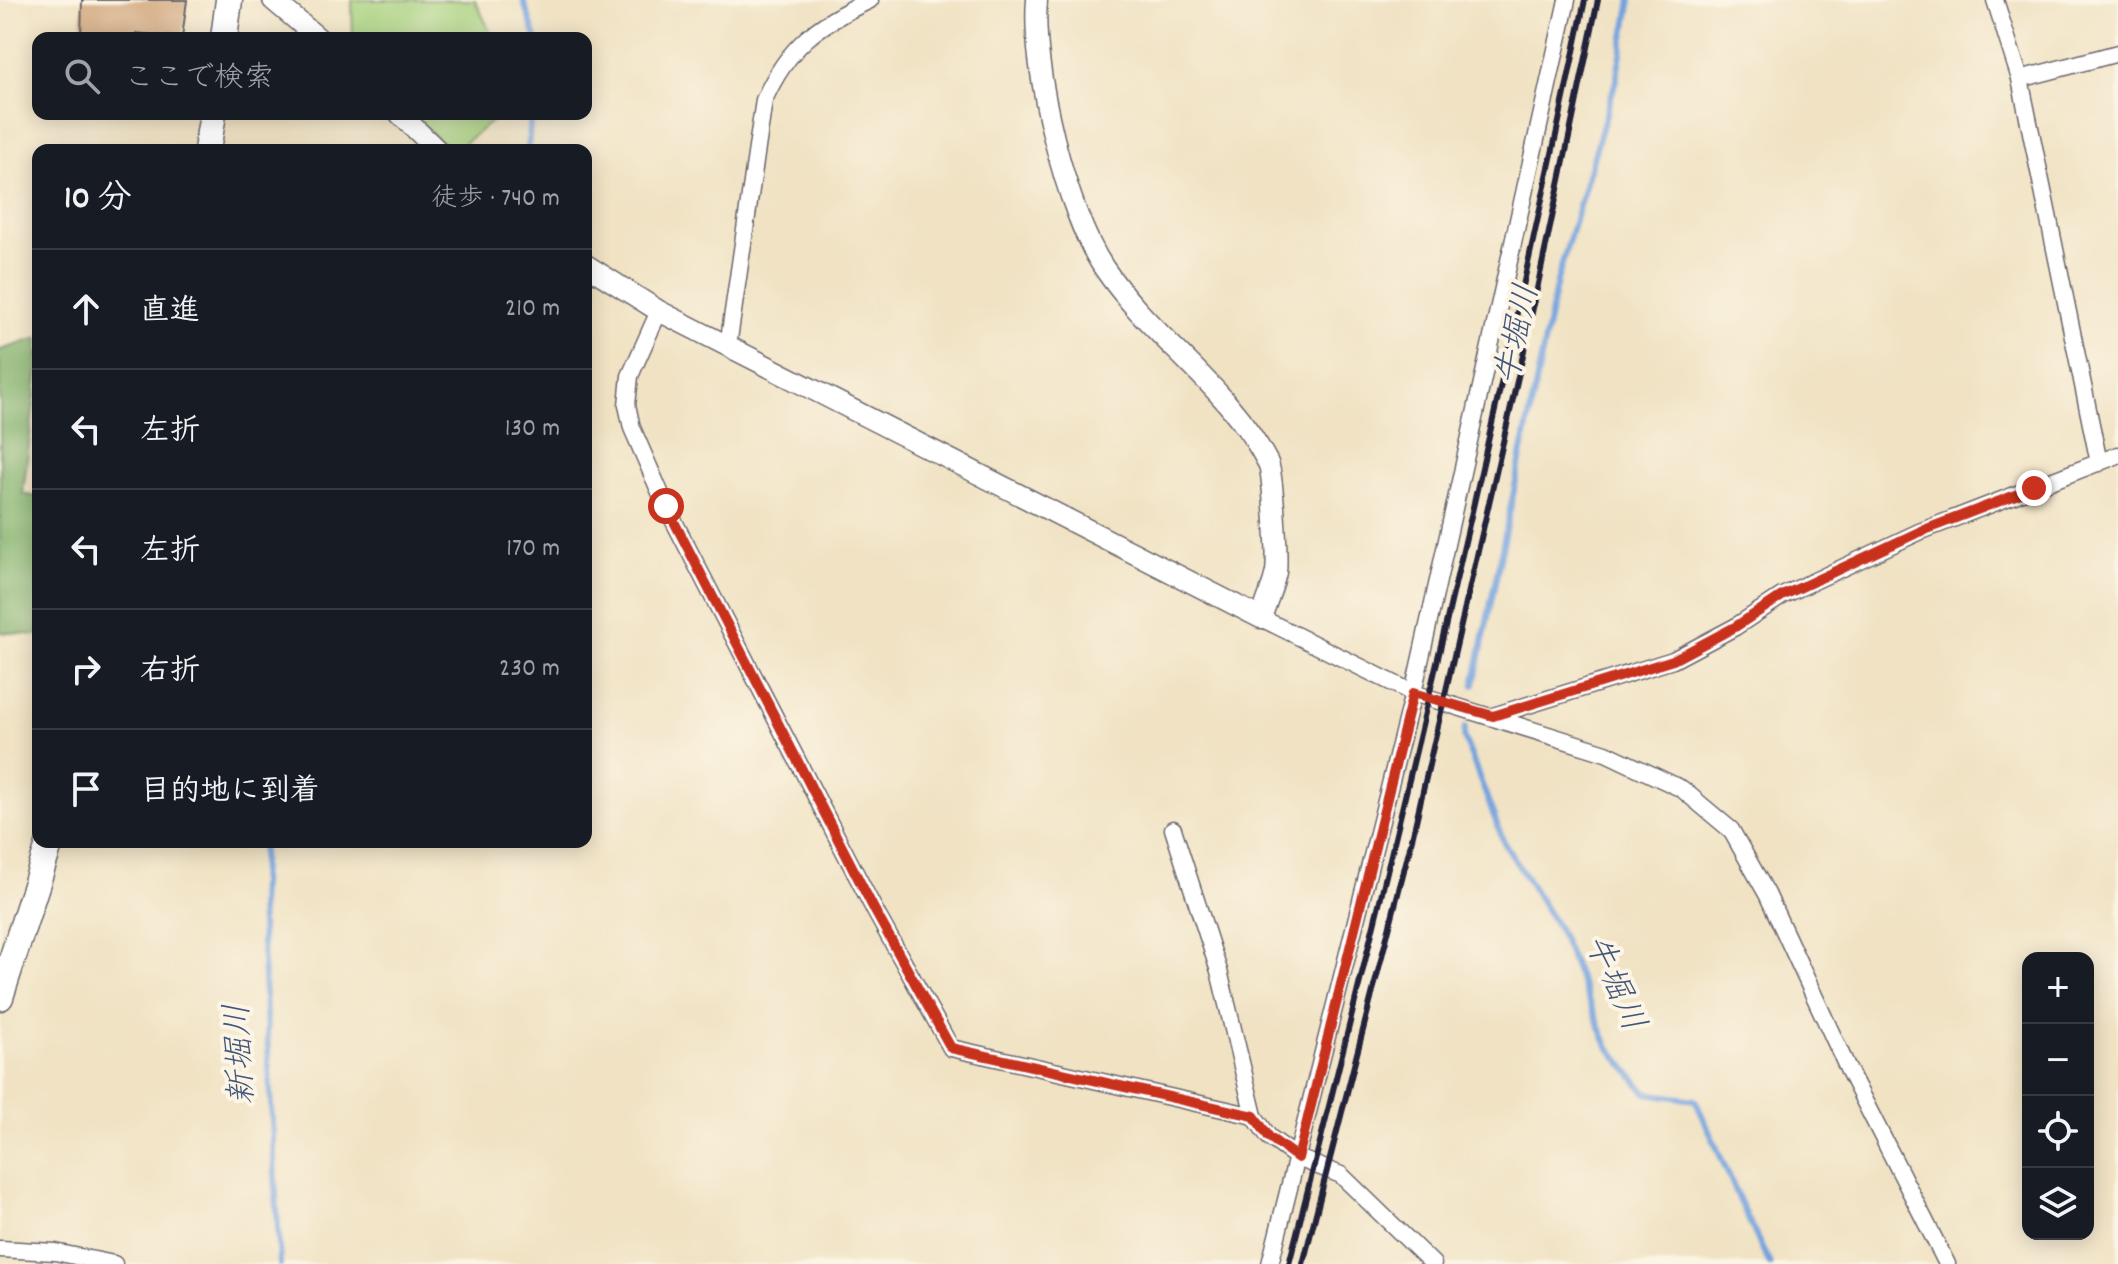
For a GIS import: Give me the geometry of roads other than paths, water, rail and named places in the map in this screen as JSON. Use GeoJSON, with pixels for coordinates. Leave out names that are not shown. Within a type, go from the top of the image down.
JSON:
{"type":"FeatureCollection","features":[{"type":"Feature","properties":{"kind":"highway"},"geometry":{"type":"LineString","coordinates":[[225,32],[229,0]]}},
{"type":"Feature","properties":{"kind":"highway"},"geometry":{"type":"LineString","coordinates":[[208,144],[212,120]]}},
{"type":"Feature","properties":{"kind":"highway"},"geometry":{"type":"LineString","coordinates":[[0,997],[48,848]]}},
{"type":"Feature","properties":{"kind":"street"},"geometry":{"type":"LineString","coordinates":[[273,0],[311,32]]}},
{"type":"Feature","properties":{"kind":"street"},"geometry":{"type":"LineString","coordinates":[[728,346],[764,100],[774,76],[825,21],[870,0]]}},
{"type":"Feature","properties":{"kind":"street"},"geometry":{"type":"LineString","coordinates":[[1037,0],[1038,66],[1083,230],[1103,267],[1138,314],[1201,373],[1231,407],[1270,466],[1276,569],[1261,618]]}},
{"type":"Feature","properties":{"kind":"street"},"geometry":{"type":"LineString","coordinates":[[1270,1264],[1413,693],[1567,0]]}},
{"type":"Feature","properties":{"kind":"street"},"geometry":{"type":"LineString","coordinates":[[1995,0],[2020,79],[2099,463]]}},
{"type":"Feature","properties":{"kind":"street"},"geometry":{"type":"LineString","coordinates":[[2020,79],[2118,53]]}},
{"type":"Feature","properties":{"kind":"street"},"geometry":{"type":"LineString","coordinates":[[406,120],[431,144]]}},
{"type":"Feature","properties":{"kind":"street"},"geometry":{"type":"LineString","coordinates":[[592,269],[659,311],[1413,693],[1606,753],[1682,789],[1731,830],[1767,894],[1848,1069],[1947,1264]]}},
{"type":"Feature","properties":{"kind":"street"},"geometry":{"type":"LineString","coordinates":[[659,311],[630,376],[627,405],[632,428],[673,520],[875,911],[951,1048],[1254,1116]]}},
{"type":"Feature","properties":{"kind":"street"},"geometry":{"type":"LineString","coordinates":[[1493,716],[1673,660],[1735,627],[1782,596],[1906,538],[2118,455]]}},
{"type":"Feature","properties":{"kind":"street"},"geometry":{"type":"LineString","coordinates":[[1173,829],[1219,971],[1254,1116],[1269,1137],[1298,1158],[1341,1175],[1433,1264]]}},
{"type":"Feature","properties":{"kind":"street"},"geometry":{"type":"LineString","coordinates":[[0,1249],[81,1255],[114,1264]]}},
{"type":"Feature","properties":{"kind":"waterway","name":"新堀川"},"geometry":{"type":"LineString","coordinates":[[523,0],[534,32]]}},
{"type":"Feature","properties":{"kind":"waterway","name":"牛堀川"},"geometry":{"type":"LineString","coordinates":[[1474,685],[1557,281],[1616,80],[1631,0]]}},
{"type":"Feature","properties":{"kind":"waterway","name":"新堀川"},"geometry":{"type":"LineString","coordinates":[[528,144],[530,120]]}},
{"type":"Feature","properties":{"kind":"waterway","name":"牛堀川"},"geometry":{"type":"LineString","coordinates":[[1465,728],[1464,737],[1504,843],[1559,930],[1608,1046],[1646,1093],[1695,1100],[1770,1264]]}},
{"type":"Feature","properties":{"kind":"waterway","name":"新堀川"},"geometry":{"type":"LineString","coordinates":[[263,848],[260,906],[280,1264]]}},
{"type":"Feature","properties":{"kind":"railway"},"geometry":{"type":"LineString","coordinates":[[1289,1264],[1444,634],[1585,0]]}},
{"type":"Feature","properties":{"kind":"railway"},"geometry":{"type":"LineString","coordinates":[[1303,1264],[1411,843],[1523,355],[1598,0]]}}]}
